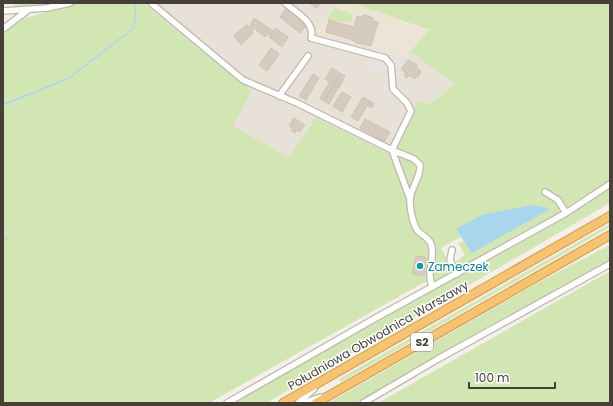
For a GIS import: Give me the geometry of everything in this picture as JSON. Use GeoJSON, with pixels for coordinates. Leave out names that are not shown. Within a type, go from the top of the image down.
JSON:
{"type":"FeatureCollection","features":[{"type":"Feature","properties":{"kind":"highway","name":"Południowa Obwodnica Warszawy"},"geometry":{"type":"LineString","coordinates":[[283,403],[610,216]]}},
{"type":"Feature","properties":{"kind":"highway","name":"S2"},"geometry":{"type":"LineString","coordinates":[[316,403],[610,235]]}},
{"type":"Feature","properties":{"kind":"street"},"geometry":{"type":"LineString","coordinates":[[3,11],[28,10],[70,3]]}},
{"type":"Feature","properties":{"kind":"street"},"geometry":{"type":"LineString","coordinates":[[151,3],[243,80],[414,159],[420,165],[420,173],[410,199]]}},
{"type":"Feature","properties":{"kind":"street"},"geometry":{"type":"LineString","coordinates":[[284,3],[309,22],[312,30],[311,38],[385,58],[391,65],[393,89],[407,103],[411,111],[392,150],[410,199],[416,228],[431,243],[432,254],[430,282],[433,286]]}},
{"type":"Feature","properties":{"kind":"street"},"geometry":{"type":"LineString","coordinates":[[3,29],[28,10]]}},
{"type":"Feature","properties":{"kind":"street"},"geometry":{"type":"LineString","coordinates":[[279,96],[308,56]]}},
{"type":"Feature","properties":{"kind":"street"},"geometry":{"type":"LineString","coordinates":[[227,403],[433,286],[566,213],[610,184]]}},
{"type":"Feature","properties":{"kind":"street"},"geometry":{"type":"LineString","coordinates":[[545,192],[558,200],[566,213]]}},
{"type":"Feature","properties":{"kind":"street"},"geometry":{"type":"LineString","coordinates":[[452,250],[450,260],[457,274]]}},
{"type":"Feature","properties":{"kind":"street"},"geometry":{"type":"LineString","coordinates":[[363,403],[444,355],[610,264]]}},
{"type":"Feature","properties":{"kind":"street"},"geometry":{"type":"LineString","coordinates":[[298,403],[324,379]]}},
{"type":"Feature","properties":{"kind":"street"},"geometry":{"type":"LineString","coordinates":[[302,403],[333,393]]}},
{"type":"Feature","properties":{"kind":"shaded area"},"geometry":{"type":"Polygon","coordinates":[[[143,3],[335,3],[334,8],[316,33],[406,57],[410,52],[455,84],[428,104],[419,100],[394,156],[289,157],[233,126],[252,91],[143,3]]]}},
{"type":"Feature","properties":{"kind":"shaded area"},"geometry":{"type":"Polygon","coordinates":[[[335,3],[351,3],[429,31],[407,57],[315,33],[318,21],[327,19],[335,3]]]}},
{"type":"Feature","properties":{"kind":"shaded area"},"geometry":{"type":"Polygon","coordinates":[[[375,48],[400,55],[397,65],[389,63],[386,74],[369,69],[375,48]]]}},
{"type":"Feature","properties":{"kind":"green space"},"geometry":{"type":"Polygon","coordinates":[[[14,3],[60,3],[14,8],[14,3]]]}},
{"type":"Feature","properties":{"kind":"green space"},"geometry":{"type":"Polygon","coordinates":[[[78,3],[143,3],[252,91],[233,126],[289,157],[316,118],[394,156],[418,100],[429,104],[455,84],[410,52],[429,30],[351,3],[610,3],[610,181],[567,207],[561,198],[551,197],[562,210],[560,213],[460,269],[456,267],[455,262],[465,255],[458,243],[464,241],[473,253],[457,229],[461,236],[441,248],[453,270],[453,274],[435,283],[432,278],[209,403],[3,403],[3,31],[22,19],[78,3]]]}},
{"type":"Feature","properties":{"kind":"green space"},"geometry":{"type":"Polygon","coordinates":[[[334,8],[353,14],[351,23],[327,19],[334,8]]]}},
{"type":"Feature","properties":{"kind":"green space"},"geometry":{"type":"Polygon","coordinates":[[[610,187],[610,203],[266,403],[230,403],[399,308],[503,252],[610,187]]]}},
{"type":"Feature","properties":{"kind":"green space"},"geometry":{"type":"Polygon","coordinates":[[[610,224],[610,227],[341,382],[339,379],[610,224]]]}},
{"type":"Feature","properties":{"kind":"green space"},"geometry":{"type":"Polygon","coordinates":[[[610,245],[610,261],[509,315],[356,403],[328,403],[539,282],[610,245]]]}},
{"type":"Feature","properties":{"kind":"green space"},"geometry":{"type":"Polygon","coordinates":[[[610,271],[610,403],[378,403],[603,275],[610,271]]]}},
{"type":"Feature","properties":{"kind":"water"},"geometry":{"type":"Polygon","coordinates":[[[531,205],[550,209],[472,253],[456,229],[482,215],[531,205]]]}},
{"type":"Feature","properties":{"kind":"building"},"geometry":{"type":"Polygon","coordinates":[[[313,3],[320,3],[317,8],[311,5],[313,3]]]}},
{"type":"Feature","properties":{"kind":"building"},"geometry":{"type":"Polygon","coordinates":[[[287,8],[306,26],[300,33],[280,17],[287,8]]]}},
{"type":"Feature","properties":{"kind":"building"},"geometry":{"type":"Polygon","coordinates":[[[363,15],[373,18],[373,21],[378,22],[371,46],[357,43],[350,39],[326,32],[329,20],[354,27],[357,16],[362,18],[363,15]]]}},
{"type":"Feature","properties":{"kind":"building"},"geometry":{"type":"Polygon","coordinates":[[[254,18],[273,31],[275,28],[288,37],[282,47],[269,37],[271,35],[268,33],[265,37],[254,28],[252,31],[253,33],[241,45],[234,35],[247,25],[249,28],[254,18]]]}},
{"type":"Feature","properties":{"kind":"building"},"geometry":{"type":"Polygon","coordinates":[[[271,48],[279,54],[267,71],[259,65],[271,48]]]}},
{"type":"Feature","properties":{"kind":"building"},"geometry":{"type":"Polygon","coordinates":[[[408,60],[417,65],[416,67],[421,71],[418,77],[417,76],[414,79],[409,75],[407,78],[404,76],[406,73],[401,69],[408,60]]]}},
{"type":"Feature","properties":{"kind":"building"},"geometry":{"type":"Polygon","coordinates":[[[332,68],[341,74],[334,85],[325,79],[332,68]]]}},
{"type":"Feature","properties":{"kind":"building"},"geometry":{"type":"Polygon","coordinates":[[[313,74],[319,78],[306,100],[299,96],[313,74]]]}},
{"type":"Feature","properties":{"kind":"building"},"geometry":{"type":"Polygon","coordinates":[[[341,74],[345,76],[339,88],[334,85],[341,74]]]}},
{"type":"Feature","properties":{"kind":"building"},"geometry":{"type":"Polygon","coordinates":[[[330,82],[334,85],[324,101],[320,98],[330,82]]]}},
{"type":"Feature","properties":{"kind":"building"},"geometry":{"type":"Polygon","coordinates":[[[334,85],[338,88],[329,104],[324,101],[334,85]]]}},
{"type":"Feature","properties":{"kind":"building"},"geometry":{"type":"Polygon","coordinates":[[[342,92],[351,97],[342,112],[333,106],[342,92]]]}},
{"type":"Feature","properties":{"kind":"building"},"geometry":{"type":"Polygon","coordinates":[[[363,97],[370,101],[358,121],[351,117],[363,97]]]}},
{"type":"Feature","properties":{"kind":"building"},"geometry":{"type":"Polygon","coordinates":[[[370,101],[374,104],[372,108],[367,105],[370,101]]]}},
{"type":"Feature","properties":{"kind":"building"},"geometry":{"type":"Polygon","coordinates":[[[294,118],[305,125],[300,132],[297,130],[295,133],[291,130],[293,128],[289,126],[294,118]]]}},
{"type":"Feature","properties":{"kind":"building"},"geometry":{"type":"Polygon","coordinates":[[[365,119],[390,132],[384,142],[360,128],[365,119]]]}},
{"type":"Feature","properties":{"kind":"building","name":"Zameczek"},"geometry":{"type":"Polygon","coordinates":[[[416,256],[425,257],[426,260],[423,264],[425,265],[424,276],[412,274],[416,256]]]}},
{"type":"Feature","properties":{"kind":"waterway"},"geometry":{"type":"LineString","coordinates":[[3,105],[69,78],[134,28],[136,3]]}},
{"type":"Feature","properties":{"kind":"waterway"},"geometry":{"type":"LineString","coordinates":[[3,239],[7,238]]}},
{"type":"Feature","properties":{"kind":"place","name":"Zameczek"},"geometry":{"type":"Point","coordinates":[420,266]}}]}
